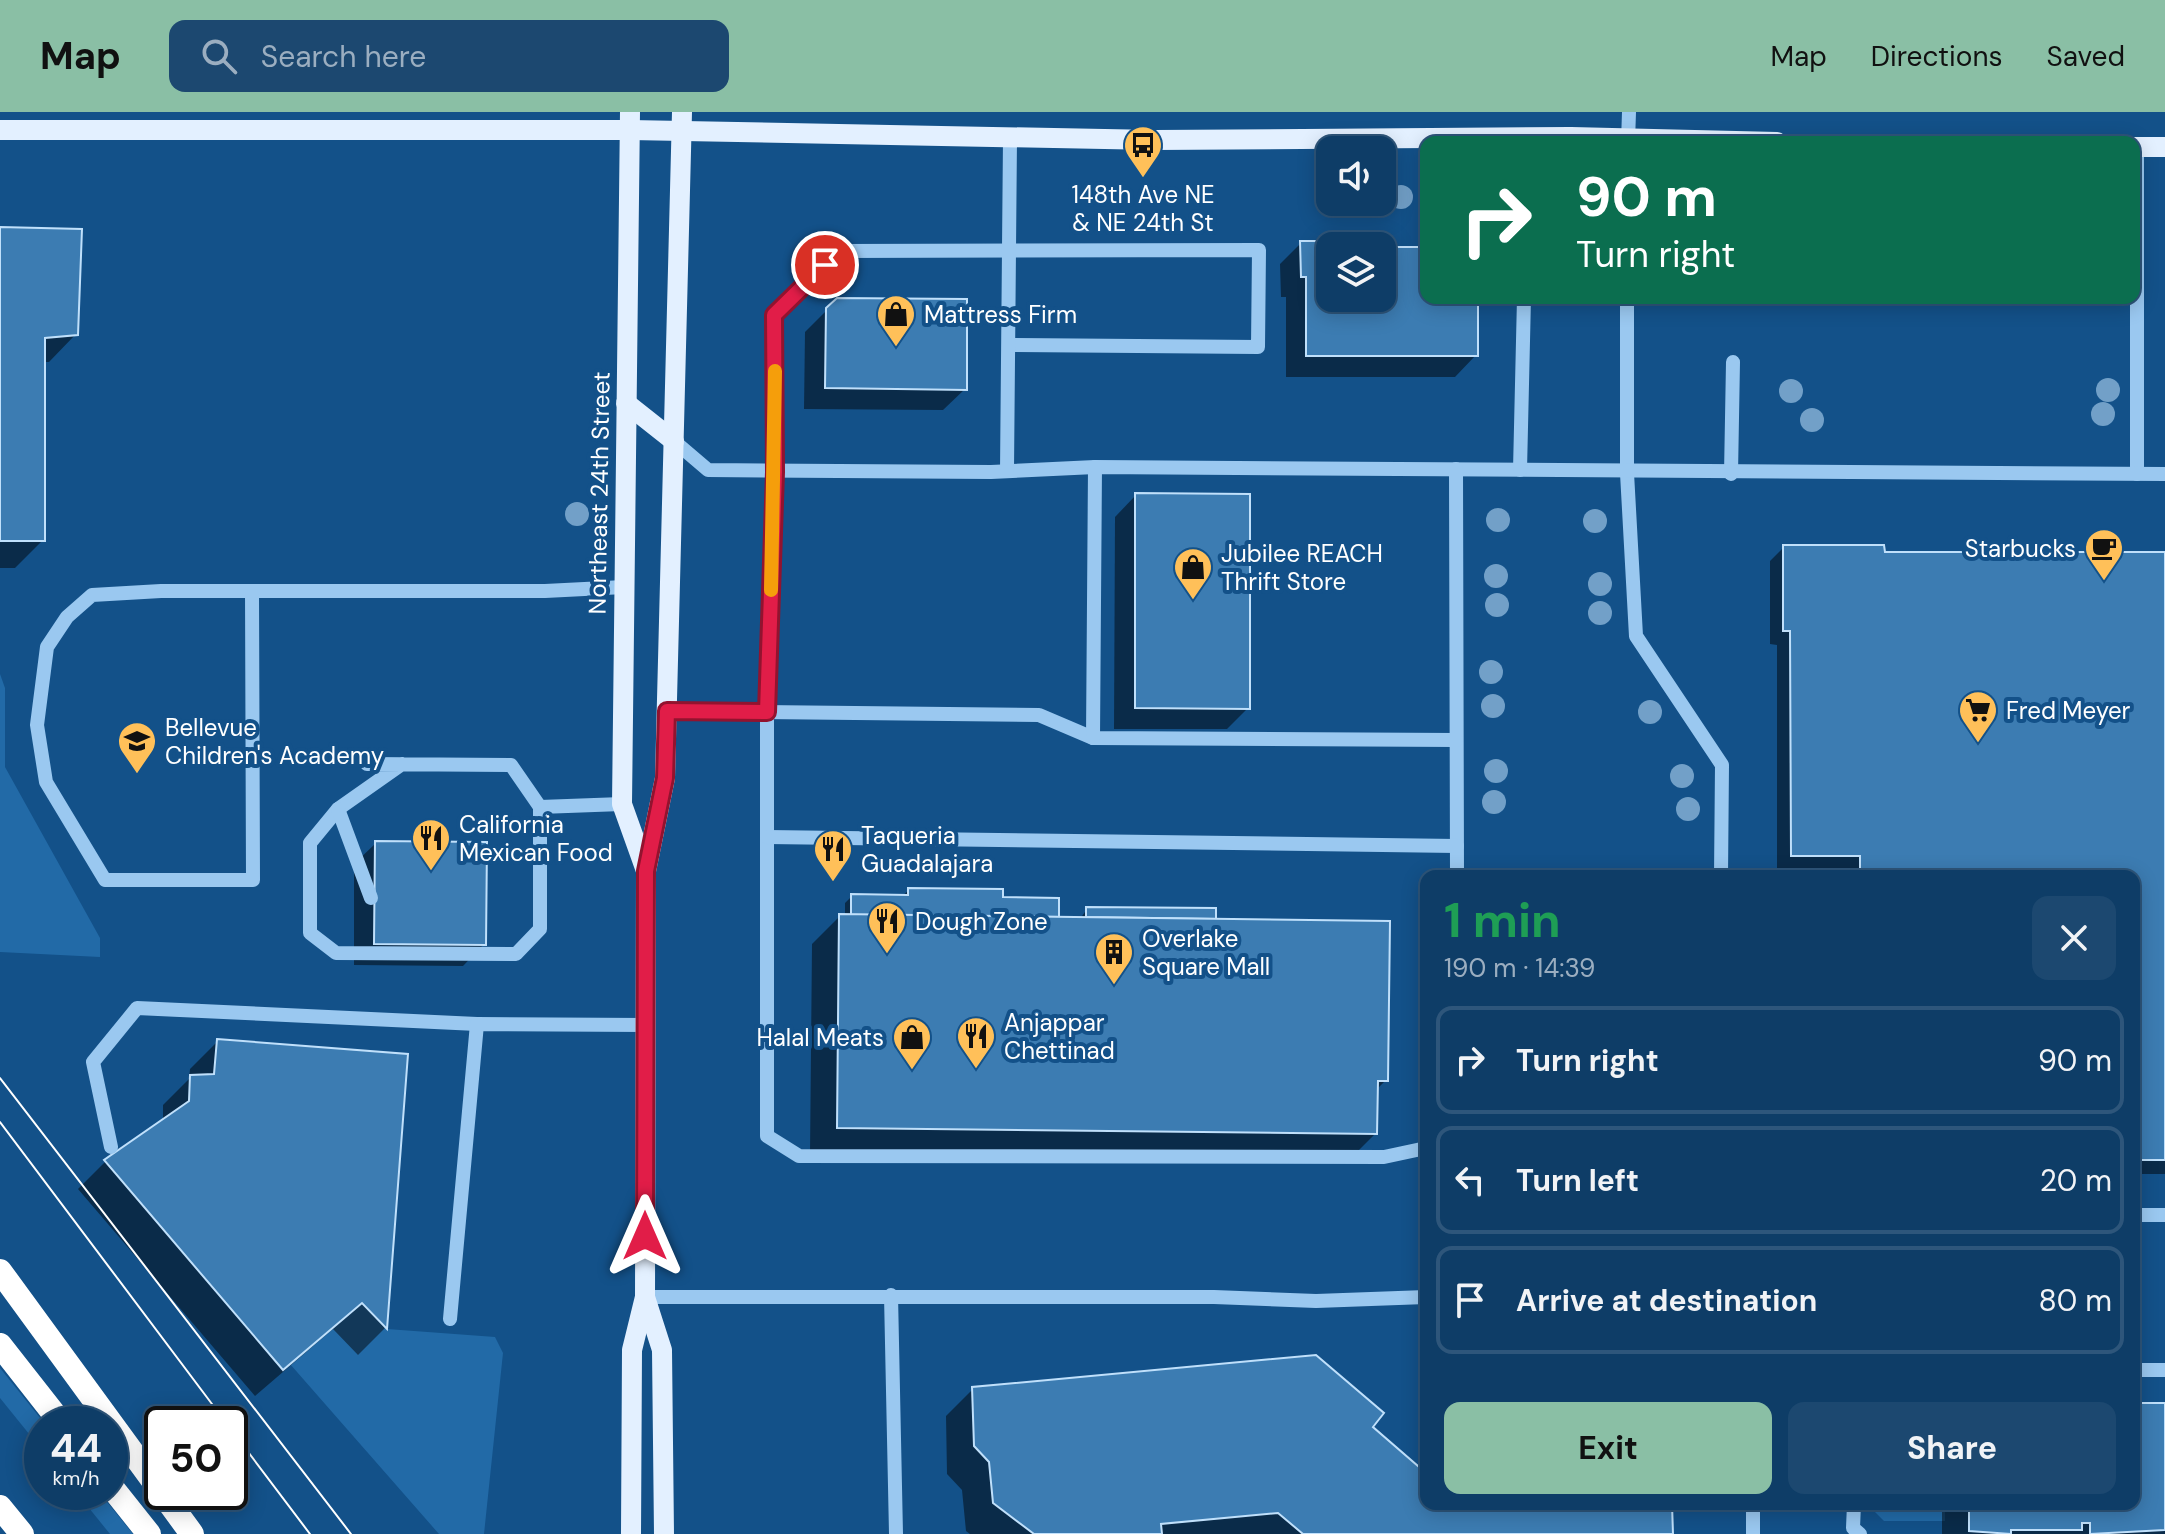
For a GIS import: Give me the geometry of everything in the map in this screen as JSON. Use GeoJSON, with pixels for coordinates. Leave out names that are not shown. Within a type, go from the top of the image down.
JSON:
{"type":"FeatureCollection","features":[{"type":"Feature","properties":{"kind":"highway"},"geometry":{"type":"LineString","coordinates":[[0,1271],[192,1534]]}},
{"type":"Feature","properties":{"kind":"highway"},"geometry":{"type":"LineString","coordinates":[[0,1345],[48,1406]]}},
{"type":"Feature","properties":{"kind":"highway"},"geometry":{"type":"LineString","coordinates":[[0,1507],[22,1534]]}},
{"type":"Feature","properties":{"kind":"highway"},"geometry":{"type":"LineString","coordinates":[[128,1508],[149,1534]]}},
{"type":"Feature","properties":{"kind":"main road"},"geometry":{"type":"LineString","coordinates":[[0,130],[630,121],[1010,138],[1420,140]]}},
{"type":"Feature","properties":{"kind":"main road","name":"Northeast 24th Street"},"geometry":{"type":"LineString","coordinates":[[630,121],[622,804],[646,871]]}},
{"type":"Feature","properties":{"kind":"main road","name":"Northeast 24th Street"},"geometry":{"type":"LineString","coordinates":[[631,1534],[632,1350],[645,1297],[646,871],[665,778],[682,122]]}},
{"type":"Feature","properties":{"kind":"main road"},"geometry":{"type":"LineString","coordinates":[[2140,147],[2165,147]]}},
{"type":"Feature","properties":{"kind":"main road"},"geometry":{"type":"LineString","coordinates":[[626,403],[674,441]]}},
{"type":"Feature","properties":{"kind":"main road"},"geometry":{"type":"LineString","coordinates":[[645,1297],[662,1350],[664,1534]]}},
{"type":"Feature","properties":{"kind":"street"},"geometry":{"type":"LineString","coordinates":[[1628,136],[1629,112]]}},
{"type":"Feature","properties":{"kind":"street"},"geometry":{"type":"LineString","coordinates":[[1007,471],[1010,138]]}},
{"type":"Feature","properties":{"kind":"street"},"geometry":{"type":"LineString","coordinates":[[1009,345],[1258,347],[1259,250],[840,251],[774,315],[775,472],[767,712],[767,1136],[799,1156],[1384,1157],[1420,1149]]}},
{"type":"Feature","properties":{"kind":"street"},"geometry":{"type":"LineString","coordinates":[[1520,470],[1524,304]]}},
{"type":"Feature","properties":{"kind":"street"},"geometry":{"type":"LineString","coordinates":[[1627,304],[1627,473],[1636,636],[1722,765],[1721,870]]}},
{"type":"Feature","properties":{"kind":"street"},"geometry":{"type":"LineString","coordinates":[[2136,304],[2137,474]]}},
{"type":"Feature","properties":{"kind":"street"},"geometry":{"type":"LineString","coordinates":[[1731,474],[1733,362]]}},
{"type":"Feature","properties":{"kind":"street"},"geometry":{"type":"LineString","coordinates":[[674,441],[708,470],[775,472],[1007,471],[1095,467],[1731,474],[2165,474]]}},
{"type":"Feature","properties":{"kind":"street"},"geometry":{"type":"LineString","coordinates":[[1093,738],[1095,467]]}},
{"type":"Feature","properties":{"kind":"street"},"geometry":{"type":"LineString","coordinates":[[1456,469],[1457,870]]}},
{"type":"Feature","properties":{"kind":"street"},"geometry":{"type":"LineString","coordinates":[[252,591],[253,880],[105,880],[46,782],[37,725],[47,647],[67,617],[92,595],[252,591],[545,591],[624,587]]}},
{"type":"Feature","properties":{"kind":"street"},"geometry":{"type":"LineString","coordinates":[[667,711],[1039,715],[1093,738],[1456,740]]}},
{"type":"Feature","properties":{"kind":"street"},"geometry":{"type":"LineString","coordinates":[[367,764],[402,764],[511,765],[540,807],[540,929],[516,954],[336,953],[310,933],[310,843],[338,809],[402,764]]}},
{"type":"Feature","properties":{"kind":"street"},"geometry":{"type":"LineString","coordinates":[[540,807],[622,804]]}},
{"type":"Feature","properties":{"kind":"street"},"geometry":{"type":"LineString","coordinates":[[338,809],[371,898]]}},
{"type":"Feature","properties":{"kind":"street"},"geometry":{"type":"LineString","coordinates":[[767,837],[1457,846]]}},
{"type":"Feature","properties":{"kind":"street"},"geometry":{"type":"LineString","coordinates":[[111,1147],[93,1062],[137,1008],[477,1024],[646,1025]]}},
{"type":"Feature","properties":{"kind":"street"},"geometry":{"type":"LineString","coordinates":[[450,1319],[477,1024]]}},
{"type":"Feature","properties":{"kind":"street"},"geometry":{"type":"LineString","coordinates":[[2140,1215],[2165,1215]]}},
{"type":"Feature","properties":{"kind":"street"},"geometry":{"type":"LineString","coordinates":[[645,1297],[891,1295],[1316,1301],[1420,1297]]}},
{"type":"Feature","properties":{"kind":"street"},"geometry":{"type":"LineString","coordinates":[[891,1295],[896,1534]]}},
{"type":"Feature","properties":{"kind":"street"},"geometry":{"type":"LineString","coordinates":[[2140,1370],[2165,1370]]}},
{"type":"Feature","properties":{"kind":"street"},"geometry":{"type":"LineString","coordinates":[[1753,1510],[1753,1534]]}},
{"type":"Feature","properties":{"kind":"street"},"geometry":{"type":"LineString","coordinates":[[1854,1510],[1853,1528],[1860,1534]]}},
{"type":"Feature","properties":{"kind":"shaded area"},"geometry":{"type":"Polygon","coordinates":[[[0,674],[5,688],[5,767],[100,938],[100,957],[0,952],[0,674]]]}},
{"type":"Feature","properties":{"kind":"shaded area"},"geometry":{"type":"Polygon","coordinates":[[[362,1303],[387,1329],[495,1337],[503,1353],[484,1534],[439,1534],[290,1364],[362,1303]]]}},
{"type":"Feature","properties":{"kind":"shaded area"},"geometry":{"type":"Polygon","coordinates":[[[0,1368],[31,1406],[24,1406],[24,1428],[0,1398],[0,1368]]]}},
{"type":"Feature","properties":{"kind":"shaded area"},"geometry":{"type":"Polygon","coordinates":[[[91,1510],[114,1510],[133,1534],[110,1534],[91,1510]]]}},
{"type":"Feature","properties":{"kind":"shaded area"},"geometry":{"type":"Polygon","coordinates":[[[1873,1510],[1945,1510],[1945,1521],[1884,1521],[1873,1510]]]}},
{"type":"Feature","properties":{"kind":"building"},"geometry":{"type":"Polygon","coordinates":[[[0,227],[82,229],[78,335],[45,338],[45,541],[0,541],[0,227]]]}},
{"type":"Feature","properties":{"kind":"building"},"geometry":{"type":"Polygon","coordinates":[[[1300,241],[1316,241],[1316,312],[1396,312],[1396,247],[1420,247],[1420,304],[1478,304],[1478,356],[1306,356],[1306,277],[1301,277],[1300,241]]]}},
{"type":"Feature","properties":{"kind":"building","name":"Mattress Firm"},"geometry":{"type":"Polygon","coordinates":[[[837,298],[967,299],[967,390],[825,388],[826,308],[837,298]]]}},
{"type":"Feature","properties":{"kind":"building","name":"Jubilee REACH Thrift Store"},"geometry":{"type":"Polygon","coordinates":[[[1135,493],[1250,494],[1250,709],[1135,708],[1135,493]]]}},
{"type":"Feature","properties":{"kind":"building","name":"Fred Meyer"},"geometry":{"type":"Polygon","coordinates":[[[1783,545],[1884,545],[1885,552],[2165,552],[2165,1160],[2140,1160],[2140,870],[1860,870],[1860,856],[1791,856],[1790,631],[1783,631],[1783,545]]]}},
{"type":"Feature","properties":{"kind":"building","name":"California Mexican Food"},"geometry":{"type":"Polygon","coordinates":[[[375,841],[487,842],[486,945],[374,944],[375,841]]]}},
{"type":"Feature","properties":{"kind":"building"},"geometry":{"type":"Polygon","coordinates":[[[908,888],[1003,889],[1003,897],[1059,898],[1059,917],[851,915],[851,894],[908,895],[908,888]]]}},
{"type":"Feature","properties":{"kind":"building"},"geometry":{"type":"Polygon","coordinates":[[[1086,907],[1216,908],[1216,919],[1086,917],[1086,907]]]}},
{"type":"Feature","properties":{"kind":"building","name":"Overlake Square Mall"},"geometry":{"type":"Polygon","coordinates":[[[839,914],[1390,921],[1388,1081],[1378,1081],[1377,1134],[837,1128],[839,914]]]}},
{"type":"Feature","properties":{"kind":"building"},"geometry":{"type":"Polygon","coordinates":[[[217,1039],[408,1054],[387,1329],[362,1303],[283,1370],[104,1160],[189,1101],[190,1075],[214,1074],[217,1039]]]}},
{"type":"Feature","properties":{"kind":"building"},"geometry":{"type":"Polygon","coordinates":[[[1316,1355],[1384,1413],[1373,1427],[1420,1468],[1420,1510],[1672,1510],[1673,1534],[1303,1534],[1278,1513],[1161,1524],[1162,1534],[1034,1534],[993,1503],[989,1462],[974,1446],[972,1387],[1316,1355]]]}},
{"type":"Feature","properties":{"kind":"building"},"geometry":{"type":"Polygon","coordinates":[[[2140,1403],[2165,1403],[2165,1530],[2090,1534],[2090,1523],[2082,1523],[2082,1530],[2011,1530],[2011,1534],[1969,1531],[1969,1510],[2140,1510],[2140,1403]]]}},
{"type":"Feature","properties":{"kind":"tram line"},"geometry":{"type":"LineString","coordinates":[[0,1078],[351,1534]]}},
{"type":"Feature","properties":{"kind":"tram line"},"geometry":{"type":"LineString","coordinates":[[0,1122],[213,1406]]}},
{"type":"Feature","properties":{"kind":"tram line"},"geometry":{"type":"LineString","coordinates":[[248,1452],[310,1534]]}},
{"type":"Feature","properties":{"kind":"slow traffic"},"geometry":{"type":"LineString","coordinates":[[771,590],[775,371]]}},
{"type":"Feature","properties":{"kind":"place","name":"148th Ave NE & NE 24th St"},"geometry":{"type":"Point","coordinates":[1143,179]}},
{"type":"Feature","properties":{"kind":"place","name":"Mattress Firm"},"geometry":{"type":"Point","coordinates":[896,348]}},
{"type":"Feature","properties":{"kind":"place","name":"Starbucks"},"geometry":{"type":"Point","coordinates":[2104,582]}},
{"type":"Feature","properties":{"kind":"place","name":"Jubilee REACH Thrift Store"},"geometry":{"type":"Point","coordinates":[1193,601]}},
{"type":"Feature","properties":{"kind":"place","name":"Fred Meyer"},"geometry":{"type":"Point","coordinates":[1978,744]}},
{"type":"Feature","properties":{"kind":"place","name":"Bellevue Children's Academy"},"geometry":{"type":"Point","coordinates":[137,775]}},
{"type":"Feature","properties":{"kind":"place","name":"California Mexican Food"},"geometry":{"type":"Point","coordinates":[431,872]}},
{"type":"Feature","properties":{"kind":"place","name":"Taqueria Guadalajara"},"geometry":{"type":"Point","coordinates":[833,883]}},
{"type":"Feature","properties":{"kind":"place","name":"Dough Zone"},"geometry":{"type":"Point","coordinates":[887,955]}},
{"type":"Feature","properties":{"kind":"place","name":"Overlake Square Mall"},"geometry":{"type":"Point","coordinates":[1114,986]}},
{"type":"Feature","properties":{"kind":"place","name":"Anjappar Chettinad"},"geometry":{"type":"Point","coordinates":[976,1070]}},
{"type":"Feature","properties":{"kind":"place","name":"Halal Meats"},"geometry":{"type":"Point","coordinates":[912,1071]}},
{"type":"Feature","properties":{"kind":"route"},"geometry":{"type":"LineString","coordinates":[[645,1236],[646,871],[665,778],[667,711],[767,712],[775,472],[774,315],[825,265]]}}]}
